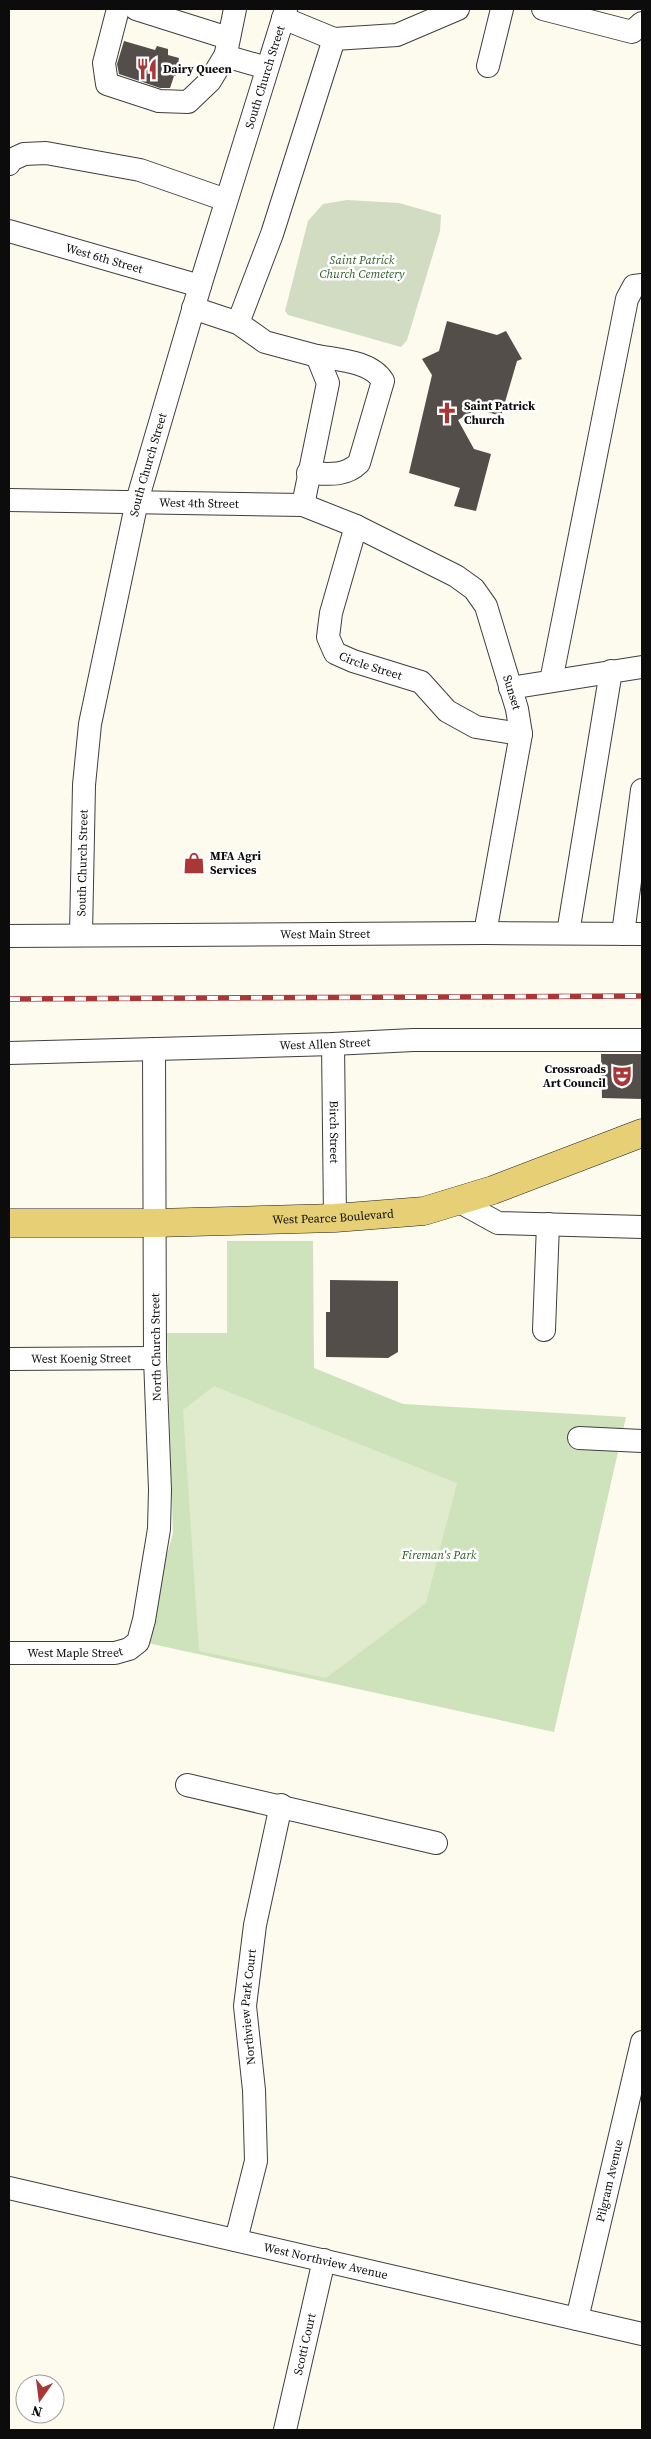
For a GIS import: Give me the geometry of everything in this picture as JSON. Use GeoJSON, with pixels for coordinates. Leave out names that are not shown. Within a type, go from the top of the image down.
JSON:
{"type":"FeatureCollection","features":[{"type":"Feature","properties":{"kind":"main road","name":"West Pearce Boulevard"},"geometry":{"type":"LineString","coordinates":[[9,1223],[155,1223],[335,1218],[424,1211],[493,1190],[642,1134]]}},
{"type":"Feature","properties":{"kind":"street"},"geometry":{"type":"LineString","coordinates":[[118,9],[104,63],[106,84],[159,101],[188,102],[210,81],[227,47],[235,9]]}},
{"type":"Feature","properties":{"kind":"street"},"geometry":{"type":"LineString","coordinates":[[136,9],[227,47],[267,68]]}},
{"type":"Feature","properties":{"kind":"street"},"geometry":{"type":"LineString","coordinates":[[284,13],[334,39],[397,35],[458,9]]}},
{"type":"Feature","properties":{"kind":"street"},"geometry":{"type":"LineString","coordinates":[[488,66],[502,9]]}},
{"type":"Feature","properties":{"kind":"street"},"geometry":{"type":"LineString","coordinates":[[543,9],[632,32],[642,23]]}},
{"type":"Feature","properties":{"kind":"street","name":"South Church Street"},"geometry":{"type":"LineString","coordinates":[[81,934],[84,785],[90,724],[136,501],[284,13]]}},
{"type":"Feature","properties":{"kind":"street"},"geometry":{"type":"LineString","coordinates":[[238,323],[272,234],[334,39]]}},
{"type":"Feature","properties":{"kind":"street"},"geometry":{"type":"LineString","coordinates":[[9,164],[11,160],[24,154],[46,153],[140,170],[226,200]]}},
{"type":"Feature","properties":{"kind":"street","name":"West 6th Street"},"geometry":{"type":"LineString","coordinates":[[9,231],[200,286]]}},
{"type":"Feature","properties":{"kind":"street"},"geometry":{"type":"LineString","coordinates":[[551,681],[627,299],[634,286],[642,285]]}},
{"type":"Feature","properties":{"kind":"street"},"geometry":{"type":"LineString","coordinates":[[193,308],[238,323],[265,342],[317,356],[357,364],[378,372],[383,381],[359,463],[352,470],[335,474],[308,473]]}},
{"type":"Feature","properties":{"kind":"street"},"geometry":{"type":"LineString","coordinates":[[303,505],[308,473],[328,383],[317,356]]}},
{"type":"Feature","properties":{"kind":"street","name":"West 4th Street"},"geometry":{"type":"LineString","coordinates":[[9,500],[303,505],[356,526]]}},
{"type":"Feature","properties":{"kind":"street","name":"Sunset"},"geometry":{"type":"LineString","coordinates":[[356,526],[456,576],[474,589],[486,606],[510,688],[521,734],[485,933]]}},
{"type":"Feature","properties":{"kind":"street","name":"Circle Street"},"geometry":{"type":"LineString","coordinates":[[356,526],[331,613],[328,637],[335,653],[353,661],[422,682],[447,711],[476,726],[521,734]]}},
{"type":"Feature","properties":{"kind":"street"},"geometry":{"type":"LineString","coordinates":[[510,688],[642,667]]}},
{"type":"Feature","properties":{"kind":"street"},"geometry":{"type":"LineString","coordinates":[[568,933],[611,671]]}},
{"type":"Feature","properties":{"kind":"street"},"geometry":{"type":"LineString","coordinates":[[633,934],[642,790]]}},
{"type":"Feature","properties":{"kind":"street","name":"West Main Street"},"geometry":{"type":"LineString","coordinates":[[9,936],[81,934],[633,934]]}},
{"type":"Feature","properties":{"kind":"street","name":"West Allen Street"},"geometry":{"type":"LineString","coordinates":[[9,1053],[413,1040],[642,1040]]}},
{"type":"Feature","properties":{"kind":"street","name":"Birch Street"},"geometry":{"type":"LineString","coordinates":[[333,1044],[335,1218]]}},
{"type":"Feature","properties":{"kind":"street","name":"North Church Street"},"geometry":{"type":"LineString","coordinates":[[138,1642],[144,1620],[159,1529],[154,1048]]}},
{"type":"Feature","properties":{"kind":"street"},"geometry":{"type":"LineString","coordinates":[[458,1201],[498,1222],[642,1227]]}},
{"type":"Feature","properties":{"kind":"street"},"geometry":{"type":"LineString","coordinates":[[544,1330],[548,1224]]}},
{"type":"Feature","properties":{"kind":"street","name":"West Koenig Street"},"geometry":{"type":"LineString","coordinates":[[9,1359],[156,1358]]}},
{"type":"Feature","properties":{"kind":"street"},"geometry":{"type":"LineString","coordinates":[[579,1438],[642,1441]]}},
{"type":"Feature","properties":{"kind":"street","name":"West Maple Street"},"geometry":{"type":"LineString","coordinates":[[9,1653],[115,1653],[129,1649],[138,1642]]}},
{"type":"Feature","properties":{"kind":"street"},"geometry":{"type":"LineString","coordinates":[[187,1784],[436,1843]]}},
{"type":"Feature","properties":{"kind":"street","name":"Northview Park Court"},"geometry":{"type":"LineString","coordinates":[[236,2240],[256,2161],[254,2090],[245,2006],[255,1924],[281,1805]]}},
{"type":"Feature","properties":{"kind":"street","name":"Pilgram Avenue"},"geometry":{"type":"LineString","coordinates":[[577,2318],[642,2042]]}},
{"type":"Feature","properties":{"kind":"street","name":"West Northview Avenue"},"geometry":{"type":"LineString","coordinates":[[9,2188],[642,2334]]}},
{"type":"Feature","properties":{"kind":"street","name":"Scotti Court"},"geometry":{"type":"LineString","coordinates":[[285,2430],[324,2260]]}},
{"type":"Feature","properties":{"kind":"green space","name":"Saint Patrick Church Cemetery"},"geometry":{"type":"Polygon","coordinates":[[[347,200],[399,203],[441,215],[440,231],[407,340],[401,347],[288,315],[285,311],[308,221],[323,204],[347,200]]]}},
{"type":"Feature","properties":{"kind":"green space","name":"Fireman's Park"},"geometry":{"type":"Polygon","coordinates":[[[227,1241],[313,1241],[314,1368],[403,1404],[626,1417],[554,1732],[143,1642],[173,1533],[167,1333],[227,1333],[227,1241]]]}},
{"type":"Feature","properties":{"kind":"green space"},"geometry":{"type":"Polygon","coordinates":[[[214,1386],[457,1483],[426,1603],[326,1678],[199,1651],[183,1410],[214,1386]]]}},
{"type":"Feature","properties":{"kind":"building","name":"Dairy Queen"},"geometry":{"type":"Polygon","coordinates":[[[124,41],[155,50],[157,46],[168,49],[168,55],[179,58],[176,76],[174,76],[170,88],[160,88],[119,74],[117,64],[124,41]]]}},
{"type":"Feature","properties":{"kind":"building","name":"Saint Patrick Church"},"geometry":{"type":"Polygon","coordinates":[[[447,321],[497,335],[506,331],[522,359],[517,361],[501,416],[477,409],[458,420],[474,449],[491,454],[476,511],[454,506],[460,488],[409,473],[432,375],[422,359],[439,351],[447,321]]]}},
{"type":"Feature","properties":{"kind":"building","name":"Crossroads Art Council"},"geometry":{"type":"Polygon","coordinates":[[[601,1054],[642,1054],[642,1099],[602,1098],[601,1054]]]}},
{"type":"Feature","properties":{"kind":"building"},"geometry":{"type":"Polygon","coordinates":[[[330,1280],[398,1281],[398,1352],[388,1358],[326,1357],[326,1312],[330,1312],[330,1280]]]}},
{"type":"Feature","properties":{"kind":"railway"},"geometry":{"type":"LineString","coordinates":[[9,999],[642,996]]}},
{"type":"Feature","properties":{"kind":"place","name":"Dairy Queen"},"geometry":{"type":"Point","coordinates":[147,69]}},
{"type":"Feature","properties":{"kind":"place","name":"Saint Patrick Church"},"geometry":{"type":"Point","coordinates":[447,413]}},
{"type":"Feature","properties":{"kind":"place","name":"MFA Agri Services"},"geometry":{"type":"Point","coordinates":[194,863]}},
{"type":"Feature","properties":{"kind":"place","name":"Crossroads Art Council"},"geometry":{"type":"Point","coordinates":[622,1076]}}]}
